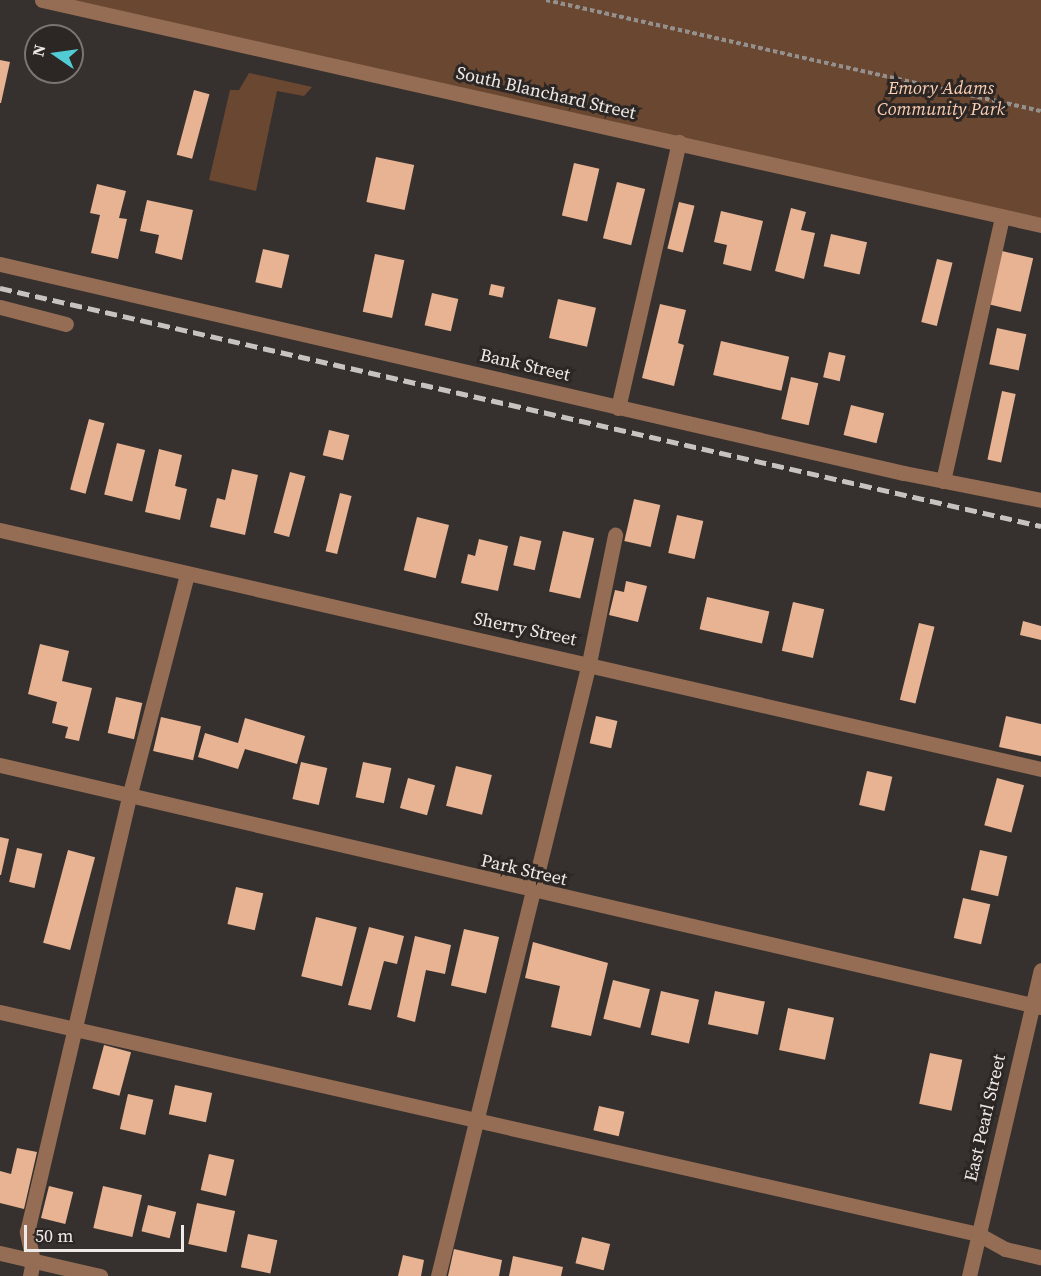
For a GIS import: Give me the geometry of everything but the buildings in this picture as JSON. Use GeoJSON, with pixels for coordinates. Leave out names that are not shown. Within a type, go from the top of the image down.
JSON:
{"type":"FeatureCollection","features":[{"type":"Feature","properties":{"kind":"street","name":"South Blanchard Street"},"geometry":{"type":"LineString","coordinates":[[42,0],[1041,225]]}},
{"type":"Feature","properties":{"kind":"street"},"geometry":{"type":"LineString","coordinates":[[618,408],[679,142]]}},
{"type":"Feature","properties":{"kind":"street"},"geometry":{"type":"LineString","coordinates":[[943,481],[1002,216]]}},
{"type":"Feature","properties":{"kind":"street","name":"Bank Street"},"geometry":{"type":"LineString","coordinates":[[0,264],[618,408],[943,481],[1041,500]]}},
{"type":"Feature","properties":{"kind":"street"},"geometry":{"type":"LineString","coordinates":[[0,307],[66,324]]}},
{"type":"Feature","properties":{"kind":"street","name":"Sherry Street"},"geometry":{"type":"LineString","coordinates":[[0,530],[589,663],[1041,769]]}},
{"type":"Feature","properties":{"kind":"street"},"geometry":{"type":"LineString","coordinates":[[438,1276],[589,663],[615,535]]}},
{"type":"Feature","properties":{"kind":"street"},"geometry":{"type":"LineString","coordinates":[[32,1269],[27,1232],[77,1030],[129,797],[187,574]]}},
{"type":"Feature","properties":{"kind":"street","name":"Park Street"},"geometry":{"type":"LineString","coordinates":[[0,765],[533,892],[1037,1006]]}},
{"type":"Feature","properties":{"kind":"street","name":"East Pearl Street"},"geometry":{"type":"LineString","coordinates":[[969,1276],[1037,1006],[1041,969]]}},
{"type":"Feature","properties":{"kind":"street"},"geometry":{"type":"LineString","coordinates":[[0,1012],[477,1118],[978,1234],[1005,1249],[1041,1257]]}},
{"type":"Feature","properties":{"kind":"street"},"geometry":{"type":"LineString","coordinates":[[0,1253],[32,1269],[100,1276]]}},
{"type":"Feature","properties":{"kind":"path"},"geometry":{"type":"LineString","coordinates":[[546,0],[1041,111]]}},
{"type":"Feature","properties":{"kind":"green space","name":"Emory Adams Community Park"},"geometry":{"type":"Polygon","coordinates":[[[46,0],[1041,0],[1041,224],[46,0]]]}},
{"type":"Feature","properties":{"kind":"green space"},"geometry":{"type":"Polygon","coordinates":[[[249,73],[312,87],[304,96],[277,91],[256,191],[209,180],[230,90],[239,90],[249,73]]]}},
{"type":"Feature","properties":{"kind":"railway"},"geometry":{"type":"LineString","coordinates":[[0,288],[1041,526]]}}]}
